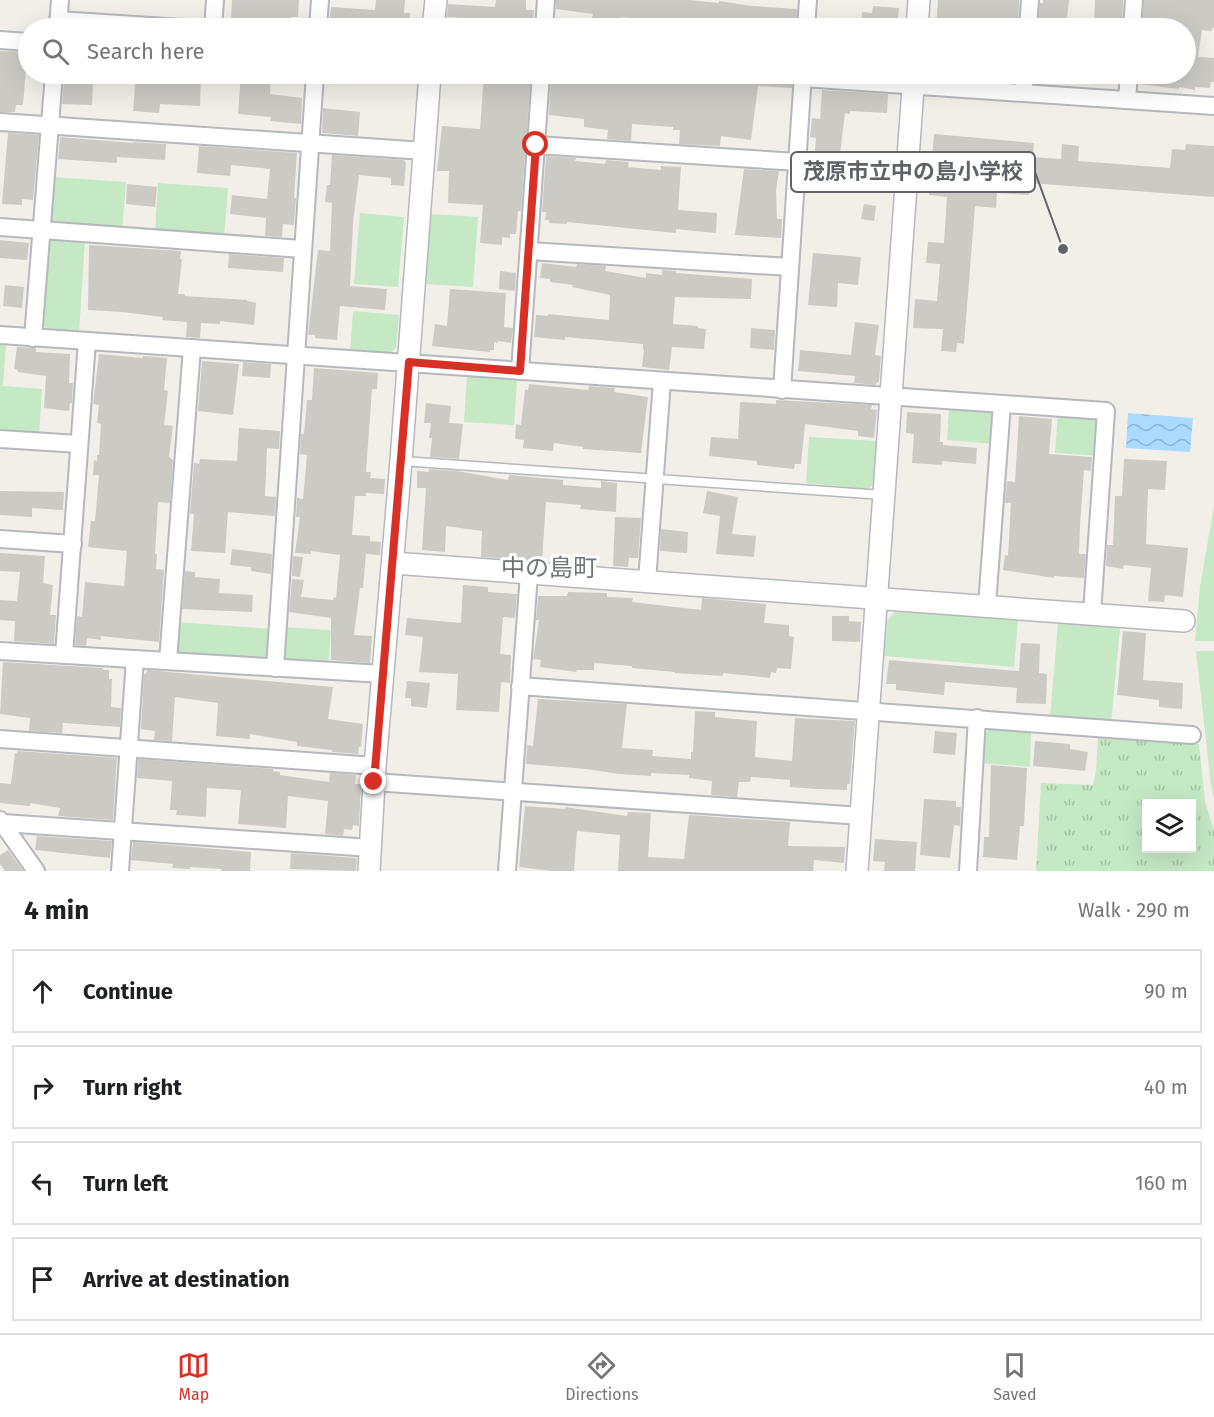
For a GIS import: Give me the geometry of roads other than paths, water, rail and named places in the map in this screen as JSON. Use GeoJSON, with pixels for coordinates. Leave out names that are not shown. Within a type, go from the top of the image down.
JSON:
{"type":"FeatureCollection","features":[{"type":"Feature","properties":{"kind":"street"},"geometry":{"type":"LineString","coordinates":[[58,18],[60,0]]}},
{"type":"Feature","properties":{"kind":"street"},"geometry":{"type":"LineString","coordinates":[[214,18],[215,0]]}},
{"type":"Feature","properties":{"kind":"street"},"geometry":{"type":"LineString","coordinates":[[319,18],[321,0]]}},
{"type":"Feature","properties":{"kind":"street"},"geometry":{"type":"LineString","coordinates":[[434,18],[436,0]]}},
{"type":"Feature","properties":{"kind":"street"},"geometry":{"type":"LineString","coordinates":[[545,18],[546,0]]}},
{"type":"Feature","properties":{"kind":"street"},"geometry":{"type":"LineString","coordinates":[[807,18],[808,0]]}},
{"type":"Feature","properties":{"kind":"street"},"geometry":{"type":"LineString","coordinates":[[918,18],[919,0]]}},
{"type":"Feature","properties":{"kind":"street"},"geometry":{"type":"LineString","coordinates":[[1029,18],[1030,0]]}},
{"type":"Feature","properties":{"kind":"street"},"geometry":{"type":"LineString","coordinates":[[1133,18],[1134,0]]}},
{"type":"Feature","properties":{"kind":"street"},"geometry":{"type":"LineString","coordinates":[[0,40],[18,41]]}},
{"type":"Feature","properties":{"kind":"street"},"geometry":{"type":"LineString","coordinates":[[33,338],[53,84]]}},
{"type":"Feature","properties":{"kind":"street"},"geometry":{"type":"LineString","coordinates":[[275,668],[314,84]]}},
{"type":"Feature","properties":{"kind":"street"},"geometry":{"type":"LineString","coordinates":[[369,871],[429,84]]}},
{"type":"Feature","properties":{"kind":"street"},"geometry":{"type":"LineString","coordinates":[[520,371],[540,84]]}},
{"type":"Feature","properties":{"kind":"street"},"geometry":{"type":"LineString","coordinates":[[782,390],[803,84]]}},
{"type":"Feature","properties":{"kind":"street"},"geometry":{"type":"LineString","coordinates":[[857,871],[913,84]]}},
{"type":"Feature","properties":{"kind":"street"},"geometry":{"type":"LineString","coordinates":[[950,84],[1023,92],[1214,106]]}},
{"type":"Feature","properties":{"kind":"street"},"geometry":{"type":"LineString","coordinates":[[1023,84],[1023,92]]}},
{"type":"Feature","properties":{"kind":"street"},"geometry":{"type":"LineString","coordinates":[[1126,100],[1128,84]]}},
{"type":"Feature","properties":{"kind":"street"},"geometry":{"type":"LineString","coordinates":[[0,122],[424,151]]}},
{"type":"Feature","properties":{"kind":"street"},"geometry":{"type":"LineString","coordinates":[[536,145],[798,162]]}},
{"type":"Feature","properties":{"kind":"street"},"geometry":{"type":"LineString","coordinates":[[0,227],[302,249]]}},
{"type":"Feature","properties":{"kind":"street"},"geometry":{"type":"LineString","coordinates":[[529,250],[790,267]]}},
{"type":"Feature","properties":{"kind":"street"},"geometry":{"type":"LineString","coordinates":[[0,335],[1106,411],[1092,613]]}},
{"type":"Feature","properties":{"kind":"street"},"geometry":{"type":"LineString","coordinates":[[64,655],[87,341]]}},
{"type":"Feature","properties":{"kind":"street"},"geometry":{"type":"LineString","coordinates":[[168,661],[192,348]]}},
{"type":"Feature","properties":{"kind":"street"},"geometry":{"type":"LineString","coordinates":[[647,581],[662,381]]}},
{"type":"Feature","properties":{"kind":"street"},"geometry":{"type":"LineString","coordinates":[[987,605],[1002,404]]}},
{"type":"Feature","properties":{"kind":"street"},"geometry":{"type":"LineString","coordinates":[[0,439],[79,444]]}},
{"type":"Feature","properties":{"kind":"street"},"geometry":{"type":"LineString","coordinates":[[0,539],[73,544]]}},
{"type":"Feature","properties":{"kind":"street"},"geometry":{"type":"LineString","coordinates":[[393,563],[1184,621]]}},
{"type":"Feature","properties":{"kind":"street"},"geometry":{"type":"LineString","coordinates":[[507,871],[529,574]]}},
{"type":"Feature","properties":{"kind":"street"},"geometry":{"type":"LineString","coordinates":[[0,651],[383,674]]}},
{"type":"Feature","properties":{"kind":"street"},"geometry":{"type":"LineString","coordinates":[[120,871],[135,659]]}},
{"type":"Feature","properties":{"kind":"street"},"geometry":{"type":"LineString","coordinates":[[520,686],[1192,735]]}},
{"type":"Feature","properties":{"kind":"street"},"geometry":{"type":"LineString","coordinates":[[968,871],[977,718]]}},
{"type":"Feature","properties":{"kind":"street"},"geometry":{"type":"LineString","coordinates":[[0,739],[129,747],[512,791],[861,816]]}},
{"type":"Feature","properties":{"kind":"street"},"geometry":{"type":"LineString","coordinates":[[1,822],[370,848]]}},
{"type":"Feature","properties":{"kind":"street"},"geometry":{"type":"LineString","coordinates":[[1,822],[36,871]]}},
{"type":"Feature","properties":{"kind":"lane"},"geometry":{"type":"LineString","coordinates":[[401,461],[884,496]]}},
{"type":"Feature","properties":{"kind":"water"},"geometry":{"type":"Polygon","coordinates":[[[1128,413],[1193,418],[1190,452],[1126,448],[1128,413]]]}},
{"type":"Feature","properties":{"kind":"place","name":"茂原市立中の島小学校"},"geometry":{"type":"Point","coordinates":[1063,249]}},
{"type":"Feature","properties":{"kind":"district","name":"中の島町"},"geometry":{"type":"Point","coordinates":[549,568]}}]}
